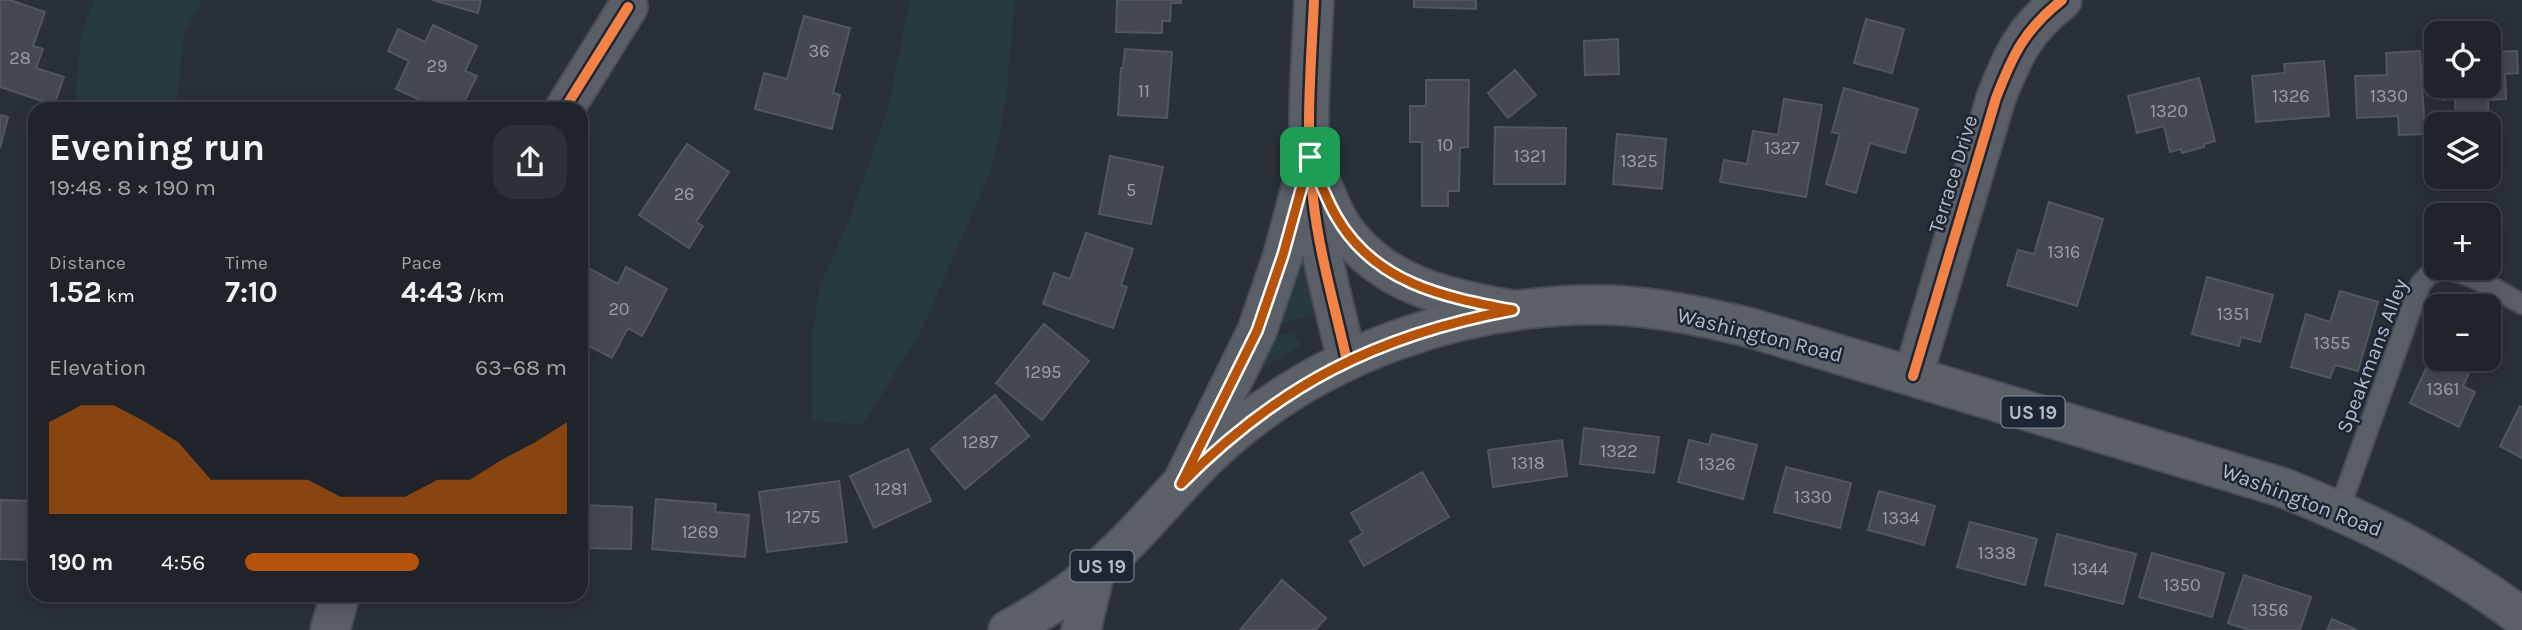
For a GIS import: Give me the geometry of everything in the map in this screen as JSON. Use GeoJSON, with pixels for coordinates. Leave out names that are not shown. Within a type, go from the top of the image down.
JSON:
{"type":"FeatureCollection","features":[{"type":"Feature","properties":{"kind":"main road","name":"Washington Road"},"geometry":{"type":"LineString","coordinates":[[1008,630],[1057,600],[1095,572],[1130,540],[1212,452],[1248,422],[1282,397],[1347,361],[1423,331],[1467,319],[1513,310],[1610,305],[1703,317],[1751,328],[2233,472],[2339,510],[2394,535],[2447,565],[2522,617]]}},
{"type":"Feature","properties":{"kind":"street"},"geometry":{"type":"LineString","coordinates":[[1314,0],[1310,157],[1319,240],[1347,361]]}},
{"type":"Feature","properties":{"kind":"street","name":"Terrace Drive"},"geometry":{"type":"LineString","coordinates":[[1913,376],[1996,97],[2008,65],[2024,36],[2062,0]]}},
{"type":"Feature","properties":{"kind":"street"},"geometry":{"type":"LineString","coordinates":[[569,102],[628,6]]}},
{"type":"Feature","properties":{"kind":"street"},"geometry":{"type":"LineString","coordinates":[[1310,157],[1335,215],[1352,241],[1375,261],[1426,290],[1455,300],[1513,310]]}},
{"type":"Feature","properties":{"kind":"street"},"geometry":{"type":"LineString","coordinates":[[1181,484],[1257,331],[1283,255],[1310,157]]}},
{"type":"Feature","properties":{"kind":"street"},"geometry":{"type":"LineString","coordinates":[[1081,630],[1095,572]]}},
{"type":"Feature","properties":{"kind":"street"},"geometry":{"type":"LineString","coordinates":[[330,630],[338,602]]}},
{"type":"Feature","properties":{"kind":"lane","name":"Speakmans Alley"},"geometry":{"type":"LineString","coordinates":[[2339,510],[2420,285],[2432,272],[2450,270],[2468,275],[2522,304]]}},
{"type":"Feature","properties":{"kind":"green space"},"geometry":{"type":"Polygon","coordinates":[[[95,0],[202,0],[184,34],[177,102],[75,102],[81,32],[95,0]]]}},
{"type":"Feature","properties":{"kind":"green space"},"geometry":{"type":"Polygon","coordinates":[[[910,0],[1015,0],[1006,100],[992,168],[922,329],[863,425],[811,420],[812,335],[820,285],[850,218],[889,106],[910,0]]]}},
{"type":"Feature","properties":{"kind":"green space"},"geometry":{"type":"Polygon","coordinates":[[[1302,261],[1307,261],[1318,314],[1277,324],[1302,261]]]}},
{"type":"Feature","properties":{"kind":"green space"},"geometry":{"type":"Polygon","coordinates":[[[1293,332],[1301,345],[1253,374],[1271,337],[1293,332]]]}},
{"type":"Feature","properties":{"kind":"building"},"geometry":{"type":"Polygon","coordinates":[[[0,0],[10,0],[45,12],[33,46],[43,49],[36,68],[64,77],[55,102],[45,102],[0,87],[0,0]]]}},
{"type":"Feature","properties":{"kind":"building"},"geometry":{"type":"Polygon","coordinates":[[[432,0],[481,0],[478,13],[432,0]]]}},
{"type":"Feature","properties":{"kind":"building"},"geometry":{"type":"Polygon","coordinates":[[[1117,0],[1181,0],[1181,3],[1171,3],[1170,21],[1162,21],[1162,33],[1116,32],[1117,0]]]}},
{"type":"Feature","properties":{"kind":"building"},"geometry":{"type":"Polygon","coordinates":[[[1414,0],[1476,0],[1476,9],[1414,7],[1414,0]]]}},
{"type":"Feature","properties":{"kind":"building"},"geometry":{"type":"Polygon","coordinates":[[[804,16],[850,28],[833,93],[840,95],[832,129],[755,109],[764,73],[787,79],[804,16]]]}},
{"type":"Feature","properties":{"kind":"building"},"geometry":{"type":"Polygon","coordinates":[[[1866,19],[1904,29],[1892,73],[1854,63],[1866,19]]]}},
{"type":"Feature","properties":{"kind":"building"},"geometry":{"type":"Polygon","coordinates":[[[433,25],[477,46],[465,71],[477,76],[464,102],[425,102],[396,89],[409,61],[388,51],[398,29],[425,42],[433,25]]]}},
{"type":"Feature","properties":{"kind":"building"},"geometry":{"type":"Polygon","coordinates":[[[1618,39],[1619,74],[1585,75],[1584,41],[1618,39]]]}},
{"type":"Feature","properties":{"kind":"building"},"geometry":{"type":"Polygon","coordinates":[[[1125,49],[1172,52],[1167,118],[1118,115],[1125,49]]]}},
{"type":"Feature","properties":{"kind":"building"},"geometry":{"type":"Polygon","coordinates":[[[2420,51],[2424,134],[2399,135],[2398,116],[2357,118],[2355,76],[2387,75],[2386,53],[2420,51]]]}},
{"type":"Feature","properties":{"kind":"building"},"geometry":{"type":"Polygon","coordinates":[[[2517,51],[2518,73],[2505,74],[2506,99],[2488,100],[2489,112],[2456,112],[2455,99],[2443,98],[2501,98],[2501,52],[2517,51]]]}},
{"type":"Feature","properties":{"kind":"building"},"geometry":{"type":"Polygon","coordinates":[[[2324,61],[2329,116],[2256,122],[2252,76],[2285,73],[2284,64],[2324,61]]]}},
{"type":"Feature","properties":{"kind":"building"},"geometry":{"type":"Polygon","coordinates":[[[1515,70],[1536,95],[1508,118],[1488,93],[1515,70]]]}},
{"type":"Feature","properties":{"kind":"building"},"geometry":{"type":"Polygon","coordinates":[[[2199,78],[2215,141],[2182,153],[2181,149],[2170,152],[2164,126],[2137,133],[2128,96],[2199,78]]]}},
{"type":"Feature","properties":{"kind":"building"},"geometry":{"type":"Polygon","coordinates":[[[1426,80],[1469,80],[1468,147],[1460,148],[1459,191],[1448,191],[1448,206],[1422,206],[1422,142],[1410,142],[1410,106],[1426,106],[1426,80]]]}},
{"type":"Feature","properties":{"kind":"building"},"geometry":{"type":"Polygon","coordinates":[[[1844,88],[1918,109],[1905,153],[1870,143],[1856,193],[1826,184],[1840,134],[1832,132],[1844,88]]]}},
{"type":"Feature","properties":{"kind":"building"},"geometry":{"type":"Polygon","coordinates":[[[1784,99],[1822,105],[1806,197],[1720,182],[1724,160],[1747,164],[1753,131],[1778,135],[1784,99]]]}},
{"type":"Feature","properties":{"kind":"building"},"geometry":{"type":"Polygon","coordinates":[[[0,115],[8,117],[0,148],[0,115]]]}},
{"type":"Feature","properties":{"kind":"building"},"geometry":{"type":"Polygon","coordinates":[[[1495,127],[1566,128],[1565,184],[1494,184],[1495,127]]]}},
{"type":"Feature","properties":{"kind":"building"},"geometry":{"type":"Polygon","coordinates":[[[1617,134],[1666,139],[1662,189],[1613,184],[1617,134]]]}},
{"type":"Feature","properties":{"kind":"building"},"geometry":{"type":"Polygon","coordinates":[[[687,144],[729,172],[696,222],[703,226],[689,248],[639,215],[687,144]]]}},
{"type":"Feature","properties":{"kind":"building"},"geometry":{"type":"Polygon","coordinates":[[[1110,156],[1163,167],[1151,224],[1099,214],[1110,156]]]}},
{"type":"Feature","properties":{"kind":"building"},"geometry":{"type":"Polygon","coordinates":[[[2049,202],[2103,219],[2077,306],[2007,285],[2018,250],[2034,254],[2049,202]]]}},
{"type":"Feature","properties":{"kind":"building"},"geometry":{"type":"Polygon","coordinates":[[[1086,233],[1133,249],[1121,285],[1127,287],[1113,328],[1043,304],[1054,273],[1070,279],[1086,233]]]}},
{"type":"Feature","properties":{"kind":"building"},"geometry":{"type":"Polygon","coordinates":[[[626,267],[667,289],[642,336],[628,328],[612,358],[588,346],[588,268],[618,284],[626,267]]]}},
{"type":"Feature","properties":{"kind":"building"},"geometry":{"type":"Polygon","coordinates":[[[2207,277],[2273,295],[2260,342],[2241,337],[2239,346],[2192,334],[2207,277]]]}},
{"type":"Feature","properties":{"kind":"building"},"geometry":{"type":"Polygon","coordinates":[[[2340,291],[2378,302],[2358,371],[2335,365],[2330,378],[2291,367],[2306,314],[2330,322],[2340,291]]]}},
{"type":"Feature","properties":{"kind":"building"},"geometry":{"type":"Polygon","coordinates":[[[1044,324],[1089,361],[1042,420],[996,383],[1044,324]]]}},
{"type":"Feature","properties":{"kind":"building"},"geometry":{"type":"Polygon","coordinates":[[[2425,371],[2470,371],[2463,386],[2475,392],[2459,427],[2410,403],[2425,371]]]}},
{"type":"Feature","properties":{"kind":"building"},"geometry":{"type":"Polygon","coordinates":[[[995,395],[1029,436],[965,489],[931,449],[995,395]]]}},
{"type":"Feature","properties":{"kind":"building"},"geometry":{"type":"Polygon","coordinates":[[[2520,406],[2522,407],[2522,458],[2500,446],[2520,406]]]}},
{"type":"Feature","properties":{"kind":"building"},"geometry":{"type":"Polygon","coordinates":[[[1584,428],[1659,437],[1654,473],[1580,464],[1584,428]]]}},
{"type":"Feature","properties":{"kind":"building"},"geometry":{"type":"Polygon","coordinates":[[[1712,434],[1757,445],[1743,499],[1678,482],[1689,440],[1709,445],[1712,434]]]}},
{"type":"Feature","properties":{"kind":"building"},"geometry":{"type":"Polygon","coordinates":[[[1562,440],[1567,476],[1493,487],[1488,450],[1562,440]]]}},
{"type":"Feature","properties":{"kind":"building"},"geometry":{"type":"Polygon","coordinates":[[[908,449],[931,501],[874,528],[850,476],[908,449]]]}},
{"type":"Feature","properties":{"kind":"building"},"geometry":{"type":"Polygon","coordinates":[[[1786,467],[1851,483],[1840,528],[1774,512],[1786,467]]]}},
{"type":"Feature","properties":{"kind":"building"},"geometry":{"type":"Polygon","coordinates":[[[1422,472],[1449,517],[1364,566],[1350,541],[1363,533],[1351,513],[1422,472]]]}},
{"type":"Feature","properties":{"kind":"building"},"geometry":{"type":"Polygon","coordinates":[[[839,481],[847,542],[767,552],[759,492],[839,481]]]}},
{"type":"Feature","properties":{"kind":"building"},"geometry":{"type":"Polygon","coordinates":[[[1879,491],[1935,506],[1924,545],[1868,530],[1879,491]]]}},
{"type":"Feature","properties":{"kind":"building"},"geometry":{"type":"Polygon","coordinates":[[[656,499],[716,504],[715,512],[749,515],[745,557],[652,549],[656,499]]]}},
{"type":"Feature","properties":{"kind":"building"},"geometry":{"type":"Polygon","coordinates":[[[0,500],[28,501],[28,560],[0,559],[0,500]]]}},
{"type":"Feature","properties":{"kind":"building"},"geometry":{"type":"Polygon","coordinates":[[[588,505],[632,507],[631,549],[588,548],[588,505]]]}},
{"type":"Feature","properties":{"kind":"building"},"geometry":{"type":"Polygon","coordinates":[[[1970,522],[2037,539],[2025,585],[1957,567],[1970,522]]]}},
{"type":"Feature","properties":{"kind":"building"},"geometry":{"type":"Polygon","coordinates":[[[2057,534],[2136,554],[2123,604],[2045,585],[2057,534]]]}},
{"type":"Feature","properties":{"kind":"building"},"geometry":{"type":"Polygon","coordinates":[[[2152,553],[2224,573],[2212,617],[2139,597],[2152,553]]]}},
{"type":"Feature","properties":{"kind":"building"},"geometry":{"type":"Polygon","coordinates":[[[2244,575],[2311,597],[2300,630],[2249,630],[2228,623],[2244,575]]]}},
{"type":"Feature","properties":{"kind":"building"},"geometry":{"type":"Polygon","coordinates":[[[1282,580],[1326,618],[1315,630],[1240,630],[1282,580]]]}},
{"type":"Feature","properties":{"kind":"building"},"geometry":{"type":"Polygon","coordinates":[[[2332,619],[2357,630],[2327,630],[2332,619]]]}},
{"type":"Feature","properties":{"kind":"cycle path"},"geometry":{"type":"LineString","coordinates":[[1314,0],[1309,99],[1313,198],[1319,239],[1347,361]]}},
{"type":"Feature","properties":{"kind":"cycle path"},"geometry":{"type":"LineString","coordinates":[[1913,376],[2002,82],[2029,32],[2062,0]]}},
{"type":"Feature","properties":{"kind":"cycle path"},"geometry":{"type":"LineString","coordinates":[[569,102],[628,7]]}},
{"type":"Feature","properties":{"kind":"route"},"geometry":{"type":"LineString","coordinates":[[1310,157],[1335,215],[1352,241],[1375,261],[1426,290],[1455,300],[1513,310],[1423,331],[1323,373],[1282,397],[1248,422],[1212,452],[1181,484],[1257,331],[1283,255],[1310,157]]}}]}
